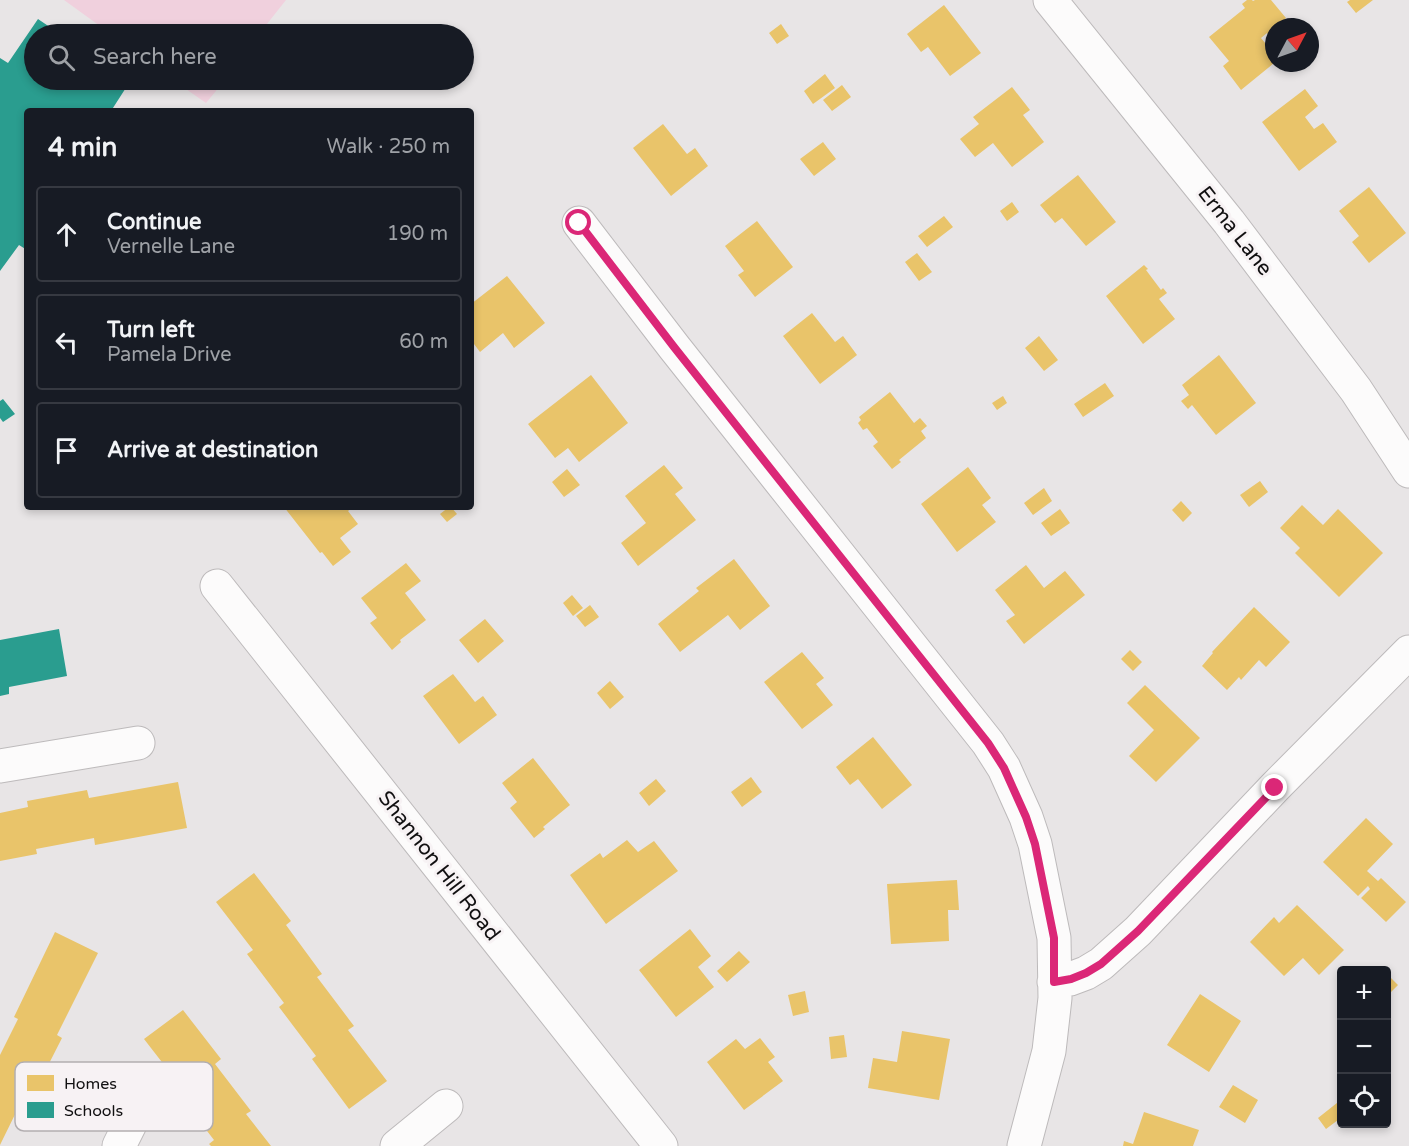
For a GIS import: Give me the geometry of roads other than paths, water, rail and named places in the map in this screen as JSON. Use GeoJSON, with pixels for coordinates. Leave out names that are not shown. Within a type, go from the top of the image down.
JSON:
{"type":"FeatureCollection","features":[{"type":"Feature","properties":{"kind":"street","name":"Erma Lane"},"geometry":{"type":"LineString","coordinates":[[1050,0],[1229,222],[1356,390],[1409,471]]}},
{"type":"Feature","properties":{"kind":"street"},"geometry":{"type":"LineString","coordinates":[[579,223],[674,347],[988,743],[1004,768],[1026,817],[1035,844],[1054,938],[1055,998],[1049,1051],[1024,1146]]}},
{"type":"Feature","properties":{"kind":"street","name":"Shannon Hill Road"},"geometry":{"type":"LineString","coordinates":[[217,586],[662,1146]]}},
{"type":"Feature","properties":{"kind":"street"},"geometry":{"type":"LineString","coordinates":[[1054,982],[1071,979],[1094,969],[1138,931],[1409,652]]}},
{"type":"Feature","properties":{"kind":"street"},"geometry":{"type":"LineString","coordinates":[[0,766],[138,743]]}},
{"type":"Feature","properties":{"kind":"street"},"geometry":{"type":"LineString","coordinates":[[397,1146],[446,1106]]}},
{"type":"Feature","properties":{"kind":"street"},"geometry":{"type":"LineString","coordinates":[[119,1146],[126,1131]]}}]}
